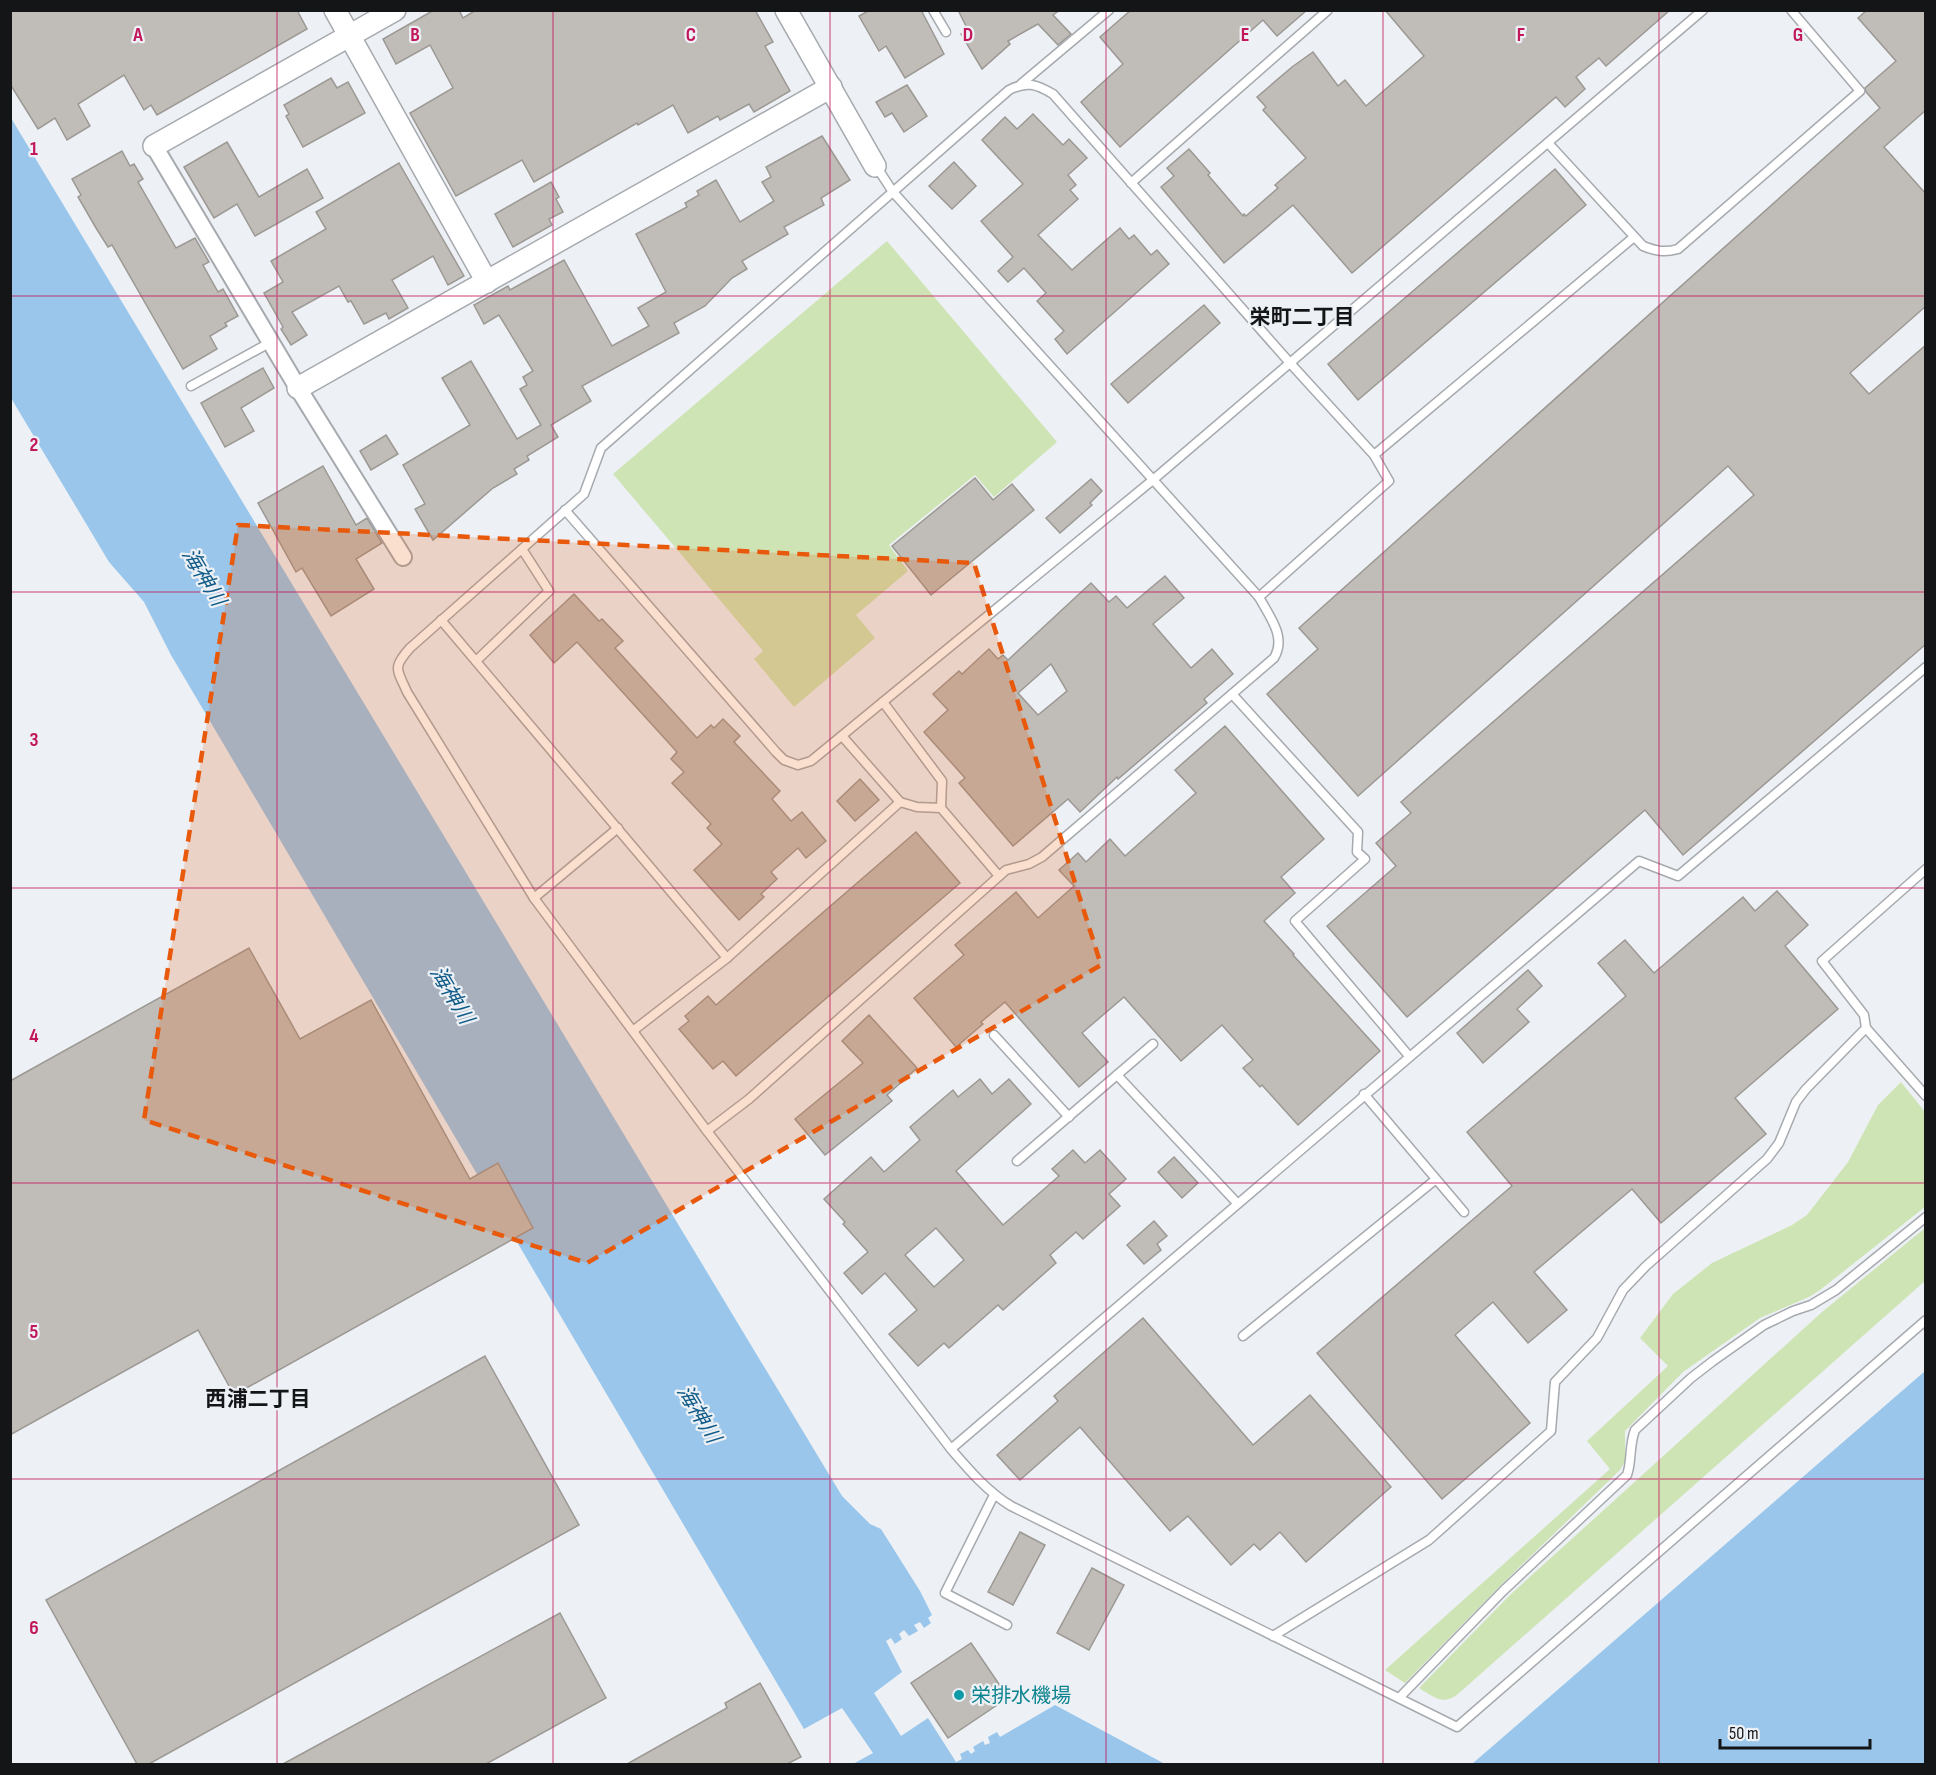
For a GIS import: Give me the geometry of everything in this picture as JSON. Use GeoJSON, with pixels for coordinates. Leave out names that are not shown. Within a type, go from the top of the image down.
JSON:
{"type":"FeatureCollection","features":[{"type":"Feature","properties":{"kind":"street"},"geometry":{"type":"LineString","coordinates":[[335,10],[487,282]]}},
{"type":"Feature","properties":{"kind":"street"},"geometry":{"type":"LineString","coordinates":[[395,10],[154,146],[298,388],[403,557]]}},
{"type":"Feature","properties":{"kind":"street"},"geometry":{"type":"LineString","coordinates":[[786,10],[875,166]]}},
{"type":"Feature","properties":{"kind":"street"},"geometry":{"type":"LineString","coordinates":[[298,388],[831,87]]}},
{"type":"Feature","properties":{"kind":"lane"},"geometry":{"type":"LineString","coordinates":[[933,10],[946,32]]}},
{"type":"Feature","properties":{"kind":"lane"},"geometry":{"type":"LineString","coordinates":[[1109,10],[1021,84],[1009,90],[601,448],[584,494],[402,656],[397,669],[407,692],[534,898],[707,1131],[951,1449],[994,1496],[1457,1727],[1926,1320]]}},
{"type":"Feature","properties":{"kind":"lane"},"geometry":{"type":"LineString","coordinates":[[1131,183],[1328,10]]}},
{"type":"Feature","properties":{"kind":"lane"},"geometry":{"type":"LineString","coordinates":[[565,510],[776,753],[784,760],[798,765],[811,761],[1154,479],[1703,10]]}},
{"type":"Feature","properties":{"kind":"lane"},"geometry":{"type":"LineString","coordinates":[[1548,143],[1643,246],[1666,253],[1678,249],[1860,91],[1791,10]]}},
{"type":"Feature","properties":{"kind":"lane"},"geometry":{"type":"LineString","coordinates":[[1021,84],[1043,87],[1053,94],[1374,455],[1389,481],[1258,597]]}},
{"type":"Feature","properties":{"kind":"lane"},"geometry":{"type":"LineString","coordinates":[[707,1131],[749,1099],[1006,870],[1029,864],[1042,857],[1274,658],[1279,651],[1280,637],[1258,597],[893,192],[875,166]]}},
{"type":"Feature","properties":{"kind":"lane"},"geometry":{"type":"LineString","coordinates":[[1374,455],[1634,237]]}},
{"type":"Feature","properties":{"kind":"lane"},"geometry":{"type":"LineString","coordinates":[[191,386],[271,342]]}},
{"type":"Feature","properties":{"kind":"lane"},"geometry":{"type":"LineString","coordinates":[[476,661],[549,591],[522,549]]}},
{"type":"Feature","properties":{"kind":"lane"},"geometry":{"type":"LineString","coordinates":[[441,620],[727,958]]}},
{"type":"Feature","properties":{"kind":"lane"},"geometry":{"type":"LineString","coordinates":[[951,1449],[1639,861],[1678,876],[1926,667]]}},
{"type":"Feature","properties":{"kind":"lane"},"geometry":{"type":"LineString","coordinates":[[1232,694],[1358,832],[1357,852],[1365,859],[1295,921],[1409,1056]]}},
{"type":"Feature","properties":{"kind":"lane"},"geometry":{"type":"LineString","coordinates":[[883,702],[942,781],[941,808],[999,876]]}},
{"type":"Feature","properties":{"kind":"lane"},"geometry":{"type":"LineString","coordinates":[[842,736],[900,802],[917,807],[941,808]]}},
{"type":"Feature","properties":{"kind":"lane"},"geometry":{"type":"LineString","coordinates":[[634,1030],[727,958],[900,802]]}},
{"type":"Feature","properties":{"kind":"lane"},"geometry":{"type":"LineString","coordinates":[[534,898],[618,828]]}},
{"type":"Feature","properties":{"kind":"lane"},"geometry":{"type":"LineString","coordinates":[[1926,869],[1822,961],[1864,1015],[1866,1028],[1926,1096]]}},
{"type":"Feature","properties":{"kind":"lane"},"geometry":{"type":"LineString","coordinates":[[1273,1636],[1429,1540],[1551,1431],[1556,1382],[1597,1338],[1623,1290],[1646,1266],[1767,1159],[1779,1143],[1796,1102],[1866,1028]]}},
{"type":"Feature","properties":{"kind":"lane"},"geometry":{"type":"LineString","coordinates":[[994,1035],[1069,1117]]}},
{"type":"Feature","properties":{"kind":"lane"},"geometry":{"type":"LineString","coordinates":[[1017,1161],[1153,1044]]}},
{"type":"Feature","properties":{"kind":"lane"},"geometry":{"type":"LineString","coordinates":[[1117,1075],[1237,1203]]}},
{"type":"Feature","properties":{"kind":"lane"},"geometry":{"type":"LineString","coordinates":[[1364,1094],[1464,1212]]}},
{"type":"Feature","properties":{"kind":"lane"},"geometry":{"type":"LineString","coordinates":[[1243,1336],[1435,1180]]}},
{"type":"Feature","properties":{"kind":"lane"},"geometry":{"type":"LineString","coordinates":[[1399,1698],[1504,1590],[1627,1475],[1635,1430],[1691,1378],[1764,1325],[1811,1305],[1836,1290],[1926,1217]]}},
{"type":"Feature","properties":{"kind":"lane"},"geometry":{"type":"LineString","coordinates":[[994,1496],[945,1593],[1006,1625]]}},
{"type":"Feature","properties":{"kind":"highlighted area"},"geometry":{"type":"Polygon","coordinates":[[[238,525],[974,563],[1101,965],[587,1263],[144,1120],[238,525]]]}},
{"type":"Feature","properties":{"kind":"green space"},"geometry":{"type":"Polygon","coordinates":[[[887,241],[1057,442],[994,497],[975,475],[889,545],[908,571],[856,615],[875,638],[794,707],[754,659],[763,651],[613,474],[887,241]]]}},
{"type":"Feature","properties":{"kind":"green space"},"geometry":{"type":"Polygon","coordinates":[[[1901,1082],[1925,1112],[1925,1207],[1820,1290],[1760,1318],[1683,1372],[1625,1431],[1625,1461],[1620,1470],[1500,1586],[1405,1683],[1385,1670],[1610,1469],[1587,1441],[1668,1366],[1640,1338],[1673,1294],[1712,1263],[1792,1225],[1807,1215],[1848,1162],[1878,1105],[1901,1082]]]}},
{"type":"Feature","properties":{"kind":"green space"},"geometry":{"type":"Polygon","coordinates":[[[1925,1228],[1925,1281],[1458,1694],[1443,1700],[1419,1688],[1510,1595],[1822,1312],[1925,1228]]]}},
{"type":"Feature","properties":{"kind":"water","name":"海神川"},"geometry":{"type":"Polygon","coordinates":[[[11,118],[842,1496],[870,1524],[881,1529],[920,1591],[932,1615],[928,1618],[931,1623],[924,1628],[920,1622],[914,1625],[918,1631],[909,1636],[904,1630],[899,1634],[902,1639],[895,1644],[891,1638],[886,1641],[902,1672],[874,1693],[901,1736],[928,1718],[956,1762],[962,1759],[960,1754],[968,1750],[971,1754],[975,1751],[973,1747],[983,1741],[985,1745],[990,1743],[988,1737],[997,1732],[1000,1737],[1055,1705],[1165,1764],[853,1764],[873,1753],[842,1708],[804,1729],[171,655],[144,602],[109,562],[11,398],[11,118]]]}},
{"type":"Feature","properties":{"kind":"water"},"geometry":{"type":"Polygon","coordinates":[[[1925,1371],[1925,1764],[1472,1764],[1925,1371]]]}},
{"type":"Feature","properties":{"kind":"building"},"geometry":{"type":"Polygon","coordinates":[[[10,10],[297,10],[307,29],[157,115],[151,105],[144,110],[124,75],[78,104],[90,126],[67,140],[55,118],[38,129],[10,84],[10,10]]]}},
{"type":"Feature","properties":{"kind":"building"},"geometry":{"type":"Polygon","coordinates":[[[434,10],[459,10],[463,18],[476,10],[755,10],[773,42],[765,46],[790,91],[754,112],[749,104],[720,120],[718,116],[688,133],[673,105],[534,182],[522,160],[456,196],[410,113],[453,88],[430,45],[396,64],[383,39],[434,10]]]}},
{"type":"Feature","properties":{"kind":"building"},"geometry":{"type":"Polygon","coordinates":[[[870,10],[921,10],[944,54],[905,78],[886,46],[879,51],[859,16],[870,10]]]}},
{"type":"Feature","properties":{"kind":"building"},"geometry":{"type":"Polygon","coordinates":[[[958,10],[1060,10],[1053,15],[1071,34],[1058,45],[1038,24],[1008,41],[1010,44],[982,69],[961,34],[968,30],[958,10]]]}},
{"type":"Feature","properties":{"kind":"building"},"geometry":{"type":"Polygon","coordinates":[[[1131,10],[1307,10],[1277,36],[1263,20],[1120,147],[1081,102],[1123,64],[1100,37],[1131,10]]]}},
{"type":"Feature","properties":{"kind":"building"},"geometry":{"type":"Polygon","coordinates":[[[1385,10],[1670,10],[1606,66],[1599,58],[1576,77],[1585,89],[1565,107],[1556,97],[1352,273],[1293,205],[1224,263],[1161,187],[1174,176],[1167,168],[1189,149],[1210,173],[1208,175],[1243,216],[1244,214],[1246,216],[1278,188],[1275,185],[1306,158],[1263,110],[1266,107],[1257,97],[1313,52],[1338,86],[1345,80],[1366,106],[1424,56],[1385,10]]]}},
{"type":"Feature","properties":{"kind":"building"},"geometry":{"type":"Polygon","coordinates":[[[1867,10],[1926,10],[1926,110],[1884,147],[1926,194],[1926,306],[1850,373],[1869,394],[1926,345],[1926,644],[1683,855],[1645,810],[1407,1017],[1327,926],[1396,866],[1376,843],[1411,813],[1401,802],[1754,495],[1728,466],[1358,796],[1267,694],[1318,649],[1299,628],[1880,108],[1865,88],[1896,61],[1858,18],[1867,10]]]}},
{"type":"Feature","properties":{"kind":"building"},"geometry":{"type":"Polygon","coordinates":[[[331,78],[337,88],[348,82],[365,113],[303,147],[286,116],[289,114],[284,105],[331,78]]]}},
{"type":"Feature","properties":{"kind":"building"},"geometry":{"type":"Polygon","coordinates":[[[907,85],[927,116],[904,132],[892,113],[885,117],[876,102],[907,85]]]}},
{"type":"Feature","properties":{"kind":"building"},"geometry":{"type":"Polygon","coordinates":[[[1033,114],[1063,145],[1069,139],[1087,158],[1068,175],[1076,185],[1070,190],[1078,199],[1038,235],[1072,270],[1120,228],[1129,239],[1134,235],[1151,255],[1157,250],[1169,264],[1067,354],[1055,339],[1064,331],[1037,301],[1046,293],[1024,268],[1008,282],[998,271],[1013,257],[981,221],[1023,184],[982,140],[1005,117],[1017,129],[1033,114]]]}},
{"type":"Feature","properties":{"kind":"building"},"geometry":{"type":"Polygon","coordinates":[[[822,136],[850,180],[821,198],[824,205],[784,227],[788,234],[742,261],[747,269],[732,278],[705,306],[674,323],[679,333],[582,386],[591,401],[551,425],[558,437],[527,456],[529,460],[514,469],[517,474],[493,488],[433,540],[415,509],[425,504],[403,465],[470,425],[442,378],[471,361],[517,439],[541,425],[520,389],[527,385],[523,377],[533,371],[499,315],[484,324],[474,305],[508,286],[510,290],[564,260],[612,346],[649,326],[638,308],[666,292],[636,234],[687,207],[685,203],[699,195],[697,191],[716,180],[740,222],[774,201],[762,182],[771,177],[766,167],[822,136]]]}},
{"type":"Feature","properties":{"kind":"building"},"geometry":{"type":"Polygon","coordinates":[[[227,142],[259,197],[307,169],[323,198],[255,236],[237,204],[214,218],[184,167],[227,142]]]}},
{"type":"Feature","properties":{"kind":"building"},"geometry":{"type":"Polygon","coordinates":[[[122,151],[130,166],[134,164],[143,179],[138,182],[176,248],[195,238],[209,262],[203,265],[218,292],[223,289],[238,316],[225,323],[227,326],[210,336],[217,349],[183,369],[112,245],[108,247],[96,228],[78,197],[81,195],[72,179],[122,151]]]}},
{"type":"Feature","properties":{"kind":"building"},"geometry":{"type":"Polygon","coordinates":[[[954,162],[976,186],[952,209],[929,186],[954,162]]]}},
{"type":"Feature","properties":{"kind":"building"},"geometry":{"type":"Polygon","coordinates":[[[399,163],[464,276],[448,285],[433,256],[392,280],[408,308],[389,319],[386,313],[364,324],[339,286],[292,312],[307,335],[291,345],[264,293],[283,282],[271,261],[326,229],[316,212],[399,163]]]}},
{"type":"Feature","properties":{"kind":"building"},"geometry":{"type":"Polygon","coordinates":[[[1555,169],[1586,205],[1358,400],[1328,364],[1555,169]]]}},
{"type":"Feature","properties":{"kind":"building"},"geometry":{"type":"Polygon","coordinates":[[[551,182],[559,197],[556,199],[563,212],[549,219],[552,225],[513,247],[495,214],[551,182]]]}},
{"type":"Feature","properties":{"kind":"building"},"geometry":{"type":"Polygon","coordinates":[[[1204,305],[1220,323],[1128,403],[1111,384],[1204,305]]]}},
{"type":"Feature","properties":{"kind":"building"},"geometry":{"type":"Polygon","coordinates":[[[263,368],[274,388],[241,408],[254,431],[225,447],[201,403],[263,368]]]}},
{"type":"Feature","properties":{"kind":"building"},"geometry":{"type":"Polygon","coordinates":[[[386,435],[398,454],[371,470],[360,451],[386,435]]]}},
{"type":"Feature","properties":{"kind":"building"},"geometry":{"type":"Polygon","coordinates":[[[323,466],[356,525],[367,518],[382,543],[356,559],[374,589],[331,616],[302,568],[296,572],[258,503],[323,466]]]}},
{"type":"Feature","properties":{"kind":"building"},"geometry":{"type":"Polygon","coordinates":[[[975,478],[993,500],[1012,484],[1034,510],[931,595],[892,546],[975,478]]]}},
{"type":"Feature","properties":{"kind":"building"},"geometry":{"type":"Polygon","coordinates":[[[1091,479],[1102,491],[1090,503],[1092,505],[1060,533],[1046,518],[1091,479]]]}},
{"type":"Feature","properties":{"kind":"building"},"geometry":{"type":"Polygon","coordinates":[[[1165,576],[1184,598],[1153,624],[1191,668],[1212,649],[1233,674],[1204,699],[1207,703],[1118,779],[1117,777],[1080,812],[1068,799],[1013,846],[959,783],[965,778],[924,732],[948,710],[933,694],[959,671],[962,674],[989,649],[998,659],[1003,655],[1008,660],[1091,583],[1109,602],[1116,596],[1127,608],[1165,576]],[[1051,664],[1018,693],[1038,715],[1067,691],[1051,664]]]}},
{"type":"Feature","properties":{"kind":"building"},"geometry":{"type":"Polygon","coordinates":[[[574,594],[599,621],[602,619],[623,641],[615,648],[697,738],[711,725],[714,728],[723,719],[740,736],[734,742],[780,791],[772,799],[791,821],[802,812],[826,841],[806,858],[798,848],[771,872],[777,879],[761,894],[764,897],[739,920],[694,870],[722,844],[707,828],[711,824],[672,783],[684,772],[671,759],[677,752],[577,642],[554,663],[530,635],[574,594]]]}},
{"type":"Feature","properties":{"kind":"building"},"geometry":{"type":"Polygon","coordinates":[[[1225,726],[1324,839],[1281,877],[1295,893],[1264,921],[1380,1051],[1298,1125],[1262,1085],[1260,1087],[1243,1068],[1253,1060],[1222,1025],[1181,1061],[1124,997],[1082,1033],[1108,1062],[1079,1087],[1005,1002],[956,1047],[914,998],[964,955],[955,945],[1016,892],[1038,918],[1074,886],[1059,870],[1078,853],[1086,862],[1110,839],[1125,856],[1196,793],[1175,770],[1225,726]]]}},
{"type":"Feature","properties":{"kind":"building"},"geometry":{"type":"Polygon","coordinates":[[[860,779],[879,800],[855,821],[837,801],[860,779]]]}},
{"type":"Feature","properties":{"kind":"building"},"geometry":{"type":"Polygon","coordinates":[[[916,832],[960,883],[736,1076],[723,1061],[713,1069],[679,1029],[689,1021],[685,1016],[708,996],[716,1005],[916,832]]]}},
{"type":"Feature","properties":{"kind":"building"},"geometry":{"type":"Polygon","coordinates":[[[1777,891],[1808,925],[1785,946],[1838,1009],[1735,1098],[1766,1134],[1661,1223],[1632,1189],[1534,1272],[1567,1310],[1528,1343],[1493,1302],[1455,1335],[1530,1423],[1442,1499],[1317,1353],[1512,1186],[1467,1132],[1626,996],[1598,963],[1625,940],[1654,973],[1743,897],[1755,911],[1777,891]]]}},
{"type":"Feature","properties":{"kind":"building"},"geometry":{"type":"Polygon","coordinates":[[[249,948],[300,1039],[371,1000],[470,1179],[498,1163],[533,1228],[234,1395],[198,1330],[10,1435],[10,1081],[249,948]]]}},
{"type":"Feature","properties":{"kind":"building"},"geometry":{"type":"Polygon","coordinates":[[[1528,970],[1542,986],[1517,1009],[1529,1022],[1483,1063],[1457,1033],[1528,970]]]}},
{"type":"Feature","properties":{"kind":"building"},"geometry":{"type":"Polygon","coordinates":[[[869,1015],[917,1068],[887,1095],[892,1101],[825,1155],[795,1119],[863,1063],[842,1041],[869,1015]]]}},
{"type":"Feature","properties":{"kind":"building"},"geometry":{"type":"Polygon","coordinates":[[[980,1079],[992,1094],[1009,1079],[1031,1104],[956,1171],[1003,1225],[1059,1176],[1052,1169],[1073,1150],[1085,1163],[1100,1150],[1126,1179],[1109,1194],[1120,1206],[1083,1239],[1076,1232],[1050,1255],[1056,1263],[1003,1310],[998,1305],[949,1348],[944,1343],[918,1366],[889,1334],[917,1310],[885,1273],[862,1294],[844,1273],[868,1252],[824,1199],[871,1157],[884,1172],[920,1140],[910,1127],[953,1090],[958,1097],[980,1079]],[[936,1228],[905,1255],[934,1287],[964,1260],[936,1228]]]}},
{"type":"Feature","properties":{"kind":"building"},"geometry":{"type":"Polygon","coordinates":[[[1174,1157],[1198,1183],[1182,1198],[1158,1172],[1174,1157]]]}},
{"type":"Feature","properties":{"kind":"building"},"geometry":{"type":"Polygon","coordinates":[[[1154,1221],[1167,1236],[1157,1244],[1161,1250],[1144,1264],[1127,1245],[1154,1221]]]}},
{"type":"Feature","properties":{"kind":"building"},"geometry":{"type":"Polygon","coordinates":[[[1143,1318],[1253,1445],[1310,1395],[1391,1487],[1306,1562],[1280,1532],[1260,1550],[1254,1544],[1231,1565],[1188,1516],[1170,1531],[1080,1427],[1020,1480],[997,1455],[1058,1401],[1054,1396],[1143,1318]]]}},
{"type":"Feature","properties":{"kind":"building"},"geometry":{"type":"Polygon","coordinates":[[[485,1356],[579,1525],[149,1764],[137,1764],[46,1600],[485,1356]]]}},
{"type":"Feature","properties":{"kind":"building"},"geometry":{"type":"Polygon","coordinates":[[[1020,1532],[1045,1545],[1013,1605],[988,1592],[1020,1532]]]}},
{"type":"Feature","properties":{"kind":"building"},"geometry":{"type":"Polygon","coordinates":[[[1092,1568],[1124,1585],[1089,1650],[1057,1633],[1092,1568]]]}},
{"type":"Feature","properties":{"kind":"building"},"geometry":{"type":"Polygon","coordinates":[[[560,1613],[606,1698],[486,1764],[283,1764],[560,1613]]]}},
{"type":"Feature","properties":{"kind":"building","name":"栄排水機場"},"geometry":{"type":"Polygon","coordinates":[[[971,1643],[1001,1687],[996,1690],[1003,1701],[948,1738],[911,1683],[971,1643]]]}},
{"type":"Feature","properties":{"kind":"building"},"geometry":{"type":"Polygon","coordinates":[[[760,1683],[801,1757],[787,1764],[627,1764],[727,1708],[725,1703],[760,1683]]]}},
{"type":"Feature","properties":{"kind":"place","name":"栄排水機場"},"geometry":{"type":"Point","coordinates":[959,1695]}},
{"type":"Feature","properties":{"kind":"district","name":"栄町二丁目"},"geometry":{"type":"Point","coordinates":[1302,317]}},
{"type":"Feature","properties":{"kind":"district","name":"西浦二丁目"},"geometry":{"type":"Point","coordinates":[258,1399]}}]}
